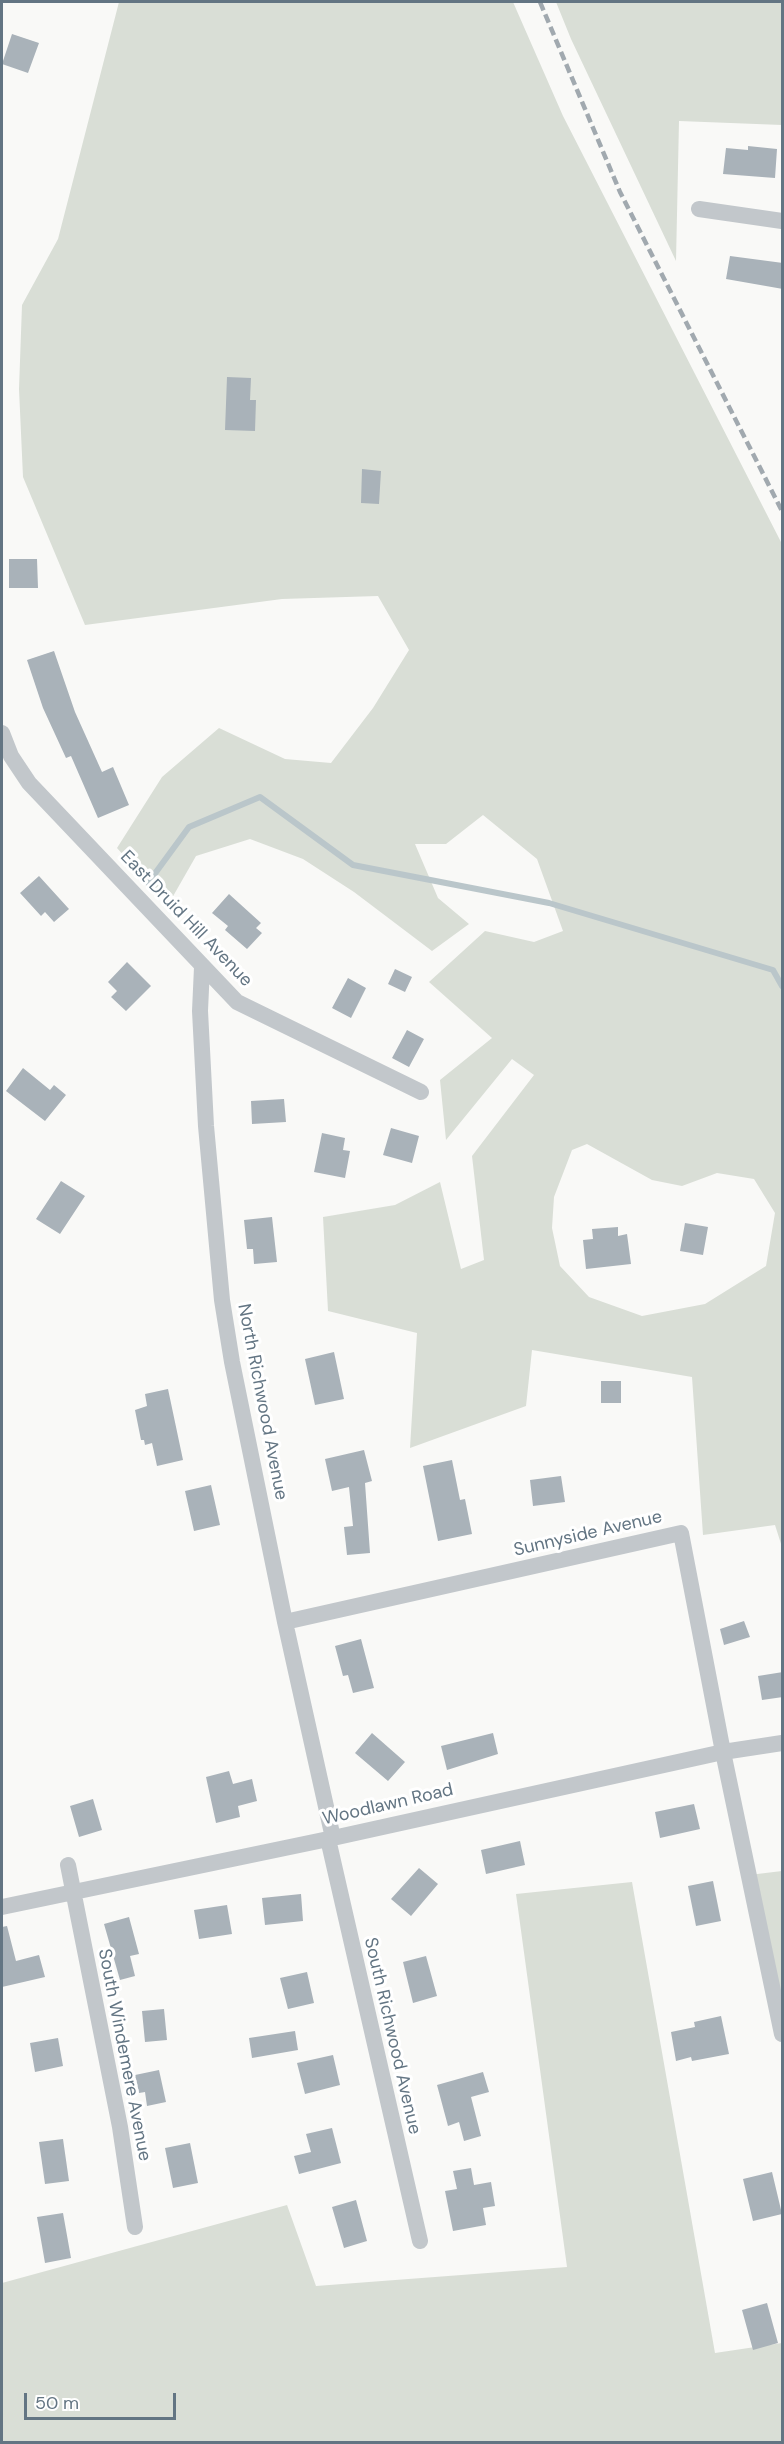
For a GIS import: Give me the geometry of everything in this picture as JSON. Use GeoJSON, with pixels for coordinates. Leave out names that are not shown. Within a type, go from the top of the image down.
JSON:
{"type":"FeatureCollection","features":[{"type":"Feature","properties":{"kind":"street"},"geometry":{"type":"LineString","coordinates":[[699,209],[783,221]]}},
{"type":"Feature","properties":{"kind":"street","name":"East Druid Hill Avenue"},"geometry":{"type":"LineString","coordinates":[[2,733],[11,756],[29,783],[237,1002],[421,1092]]}},
{"type":"Feature","properties":{"kind":"street","name":"North Richwood Avenue"},"geometry":{"type":"LineString","coordinates":[[202,967],[200,1011],[206,1126],[222,1300],[232,1362],[331,1838]]}},
{"type":"Feature","properties":{"kind":"street","name":"Sunnyside Avenue"},"geometry":{"type":"LineString","coordinates":[[285,1622],[681,1533],[723,1752]]}},
{"type":"Feature","properties":{"kind":"street","name":"Woodlawn Road"},"geometry":{"type":"LineString","coordinates":[[2,1907],[723,1752],[783,1743]]}},
{"type":"Feature","properties":{"kind":"street"},"geometry":{"type":"LineString","coordinates":[[723,1752],[783,2034]]}},
{"type":"Feature","properties":{"kind":"street","name":"South Richwood Avenue"},"geometry":{"type":"LineString","coordinates":[[331,1838],[420,2241]]}},
{"type":"Feature","properties":{"kind":"street","name":"South Windemere Avenue"},"geometry":{"type":"LineString","coordinates":[[68,1865],[120,2127],[135,2227]]}},
{"type":"Feature","properties":{"kind":"shaded area"},"geometry":{"type":"Polygon","coordinates":[[[119,2],[513,2],[563,116],[782,544],[782,1547],[775,1525],[703,1535],[692,1377],[532,1350],[526,1406],[410,1448],[417,1333],[328,1311],[323,1217],[395,1205],[440,1182],[461,1269],[484,1260],[472,1156],[534,1075],[512,1059],[446,1140],[440,1080],[492,1038],[429,982],[485,931],[534,942],[563,931],[537,859],[483,815],[446,844],[415,844],[438,898],[469,924],[432,951],[354,892],[303,859],[250,839],[196,856],[168,905],[117,848],[162,777],[219,728],[285,759],[331,763],[373,708],[409,650],[378,596],[282,599],[85,625],[23,477],[19,389],[22,305],[58,239],[119,2]],[[587,1144],[572,1150],[554,1197],[552,1228],[560,1266],[589,1297],[642,1316],[705,1304],[766,1266],[775,1213],[754,1179],[717,1173],[682,1186],[652,1180],[587,1144]]]}},
{"type":"Feature","properties":{"kind":"shaded area"},"geometry":{"type":"Polygon","coordinates":[[[556,2],[782,2],[782,125],[679,121],[676,261],[571,39],[556,2]]]}},
{"type":"Feature","properties":{"kind":"shaded area"},"geometry":{"type":"Polygon","coordinates":[[[782,1871],[782,2034],[749,1875],[782,1871]]]}},
{"type":"Feature","properties":{"kind":"shaded area"},"geometry":{"type":"Polygon","coordinates":[[[632,1882],[715,2353],[782,2343],[782,2442],[2,2442],[2,2283],[287,2205],[316,2286],[567,2267],[516,1894],[632,1882]]]}},
{"type":"Feature","properties":{"kind":"building"},"geometry":{"type":"Polygon","coordinates":[[[12,34],[39,43],[28,73],[2,64],[12,34]]]}},
{"type":"Feature","properties":{"kind":"building"},"geometry":{"type":"Polygon","coordinates":[[[748,146],[777,149],[775,178],[723,174],[726,148],[748,150],[748,146]]]}},
{"type":"Feature","properties":{"kind":"building"},"geometry":{"type":"Polygon","coordinates":[[[730,256],[783,263],[783,289],[726,279],[730,256]]]}},
{"type":"Feature","properties":{"kind":"building"},"geometry":{"type":"Polygon","coordinates":[[[227,377],[251,378],[250,400],[256,400],[255,431],[225,430],[227,377]]]}},
{"type":"Feature","properties":{"kind":"building"},"geometry":{"type":"Polygon","coordinates":[[[362,469],[381,471],[379,504],[361,503],[362,469]]]}},
{"type":"Feature","properties":{"kind":"building"},"geometry":{"type":"Polygon","coordinates":[[[9,559],[37,559],[38,588],[9,588],[9,559]]]}},
{"type":"Feature","properties":{"kind":"building"},"geometry":{"type":"Polygon","coordinates":[[[54,651],[75,712],[102,772],[113,767],[129,805],[98,818],[71,756],[66,758],[43,708],[27,660],[54,651]]]}},
{"type":"Feature","properties":{"kind":"building"},"geometry":{"type":"Polygon","coordinates":[[[39,876],[69,909],[54,922],[45,912],[41,916],[20,893],[39,876]]]}},
{"type":"Feature","properties":{"kind":"building"},"geometry":{"type":"Polygon","coordinates":[[[229,894],[261,923],[256,928],[262,933],[247,949],[225,930],[228,926],[212,913],[229,894]]]}},
{"type":"Feature","properties":{"kind":"building"},"geometry":{"type":"Polygon","coordinates":[[[127,962],[151,986],[126,1011],[111,997],[117,991],[108,982],[127,962]]]}},
{"type":"Feature","properties":{"kind":"building"},"geometry":{"type":"Polygon","coordinates":[[[395,969],[412,977],[405,992],[388,984],[395,969]]]}},
{"type":"Feature","properties":{"kind":"building"},"geometry":{"type":"Polygon","coordinates":[[[348,978],[366,988],[351,1018],[332,1008],[348,978]]]}},
{"type":"Feature","properties":{"kind":"building"},"geometry":{"type":"Polygon","coordinates":[[[407,1030],[424,1039],[409,1067],[392,1058],[407,1030]]]}},
{"type":"Feature","properties":{"kind":"building"},"geometry":{"type":"Polygon","coordinates":[[[23,1068],[50,1090],[54,1085],[66,1095],[45,1121],[6,1091],[23,1068]]]}},
{"type":"Feature","properties":{"kind":"building"},"geometry":{"type":"Polygon","coordinates":[[[284,1099],[286,1122],[252,1124],[251,1101],[284,1099]]]}},
{"type":"Feature","properties":{"kind":"building"},"geometry":{"type":"Polygon","coordinates":[[[391,1128],[419,1136],[412,1163],[383,1155],[391,1128]]]}},
{"type":"Feature","properties":{"kind":"building"},"geometry":{"type":"Polygon","coordinates":[[[322,1133],[345,1138],[343,1150],[350,1151],[345,1178],[314,1172],[322,1133]]]}},
{"type":"Feature","properties":{"kind":"building"},"geometry":{"type":"Polygon","coordinates":[[[61,1181],[85,1196],[60,1234],[36,1219],[61,1181]]]}},
{"type":"Feature","properties":{"kind":"building"},"geometry":{"type":"Polygon","coordinates":[[[272,1217],[277,1262],[254,1264],[253,1249],[247,1249],[244,1220],[272,1217]]]}},
{"type":"Feature","properties":{"kind":"building"},"geometry":{"type":"Polygon","coordinates":[[[685,1223],[708,1227],[703,1255],[680,1251],[685,1223]]]}},
{"type":"Feature","properties":{"kind":"building"},"geometry":{"type":"Polygon","coordinates":[[[618,1227],[618,1236],[627,1234],[631,1264],[586,1269],[583,1240],[593,1239],[592,1229],[618,1227]]]}},
{"type":"Feature","properties":{"kind":"building"},"geometry":{"type":"Polygon","coordinates":[[[334,1352],[344,1399],[315,1405],[305,1359],[334,1352]]]}},
{"type":"Feature","properties":{"kind":"building"},"geometry":{"type":"Polygon","coordinates":[[[601,1381],[621,1381],[621,1403],[601,1403],[601,1381]]]}},
{"type":"Feature","properties":{"kind":"building"},"geometry":{"type":"Polygon","coordinates":[[[168,1389],[183,1460],[157,1466],[152,1443],[145,1445],[144,1440],[141,1440],[135,1410],[147,1406],[145,1394],[168,1389]]]}},
{"type":"Feature","properties":{"kind":"building"},"geometry":{"type":"Polygon","coordinates":[[[364,1450],[372,1481],[365,1483],[370,1553],[347,1555],[344,1527],[353,1526],[349,1487],[332,1491],[325,1459],[364,1450]]]}},
{"type":"Feature","properties":{"kind":"building"},"geometry":{"type":"Polygon","coordinates":[[[452,1460],[460,1500],[465,1499],[472,1534],[438,1541],[423,1466],[452,1460]]]}},
{"type":"Feature","properties":{"kind":"building"},"geometry":{"type":"Polygon","coordinates":[[[561,1476],[565,1502],[533,1506],[530,1480],[561,1476]]]}},
{"type":"Feature","properties":{"kind":"building"},"geometry":{"type":"Polygon","coordinates":[[[211,1485],[220,1525],[194,1531],[185,1491],[211,1485]]]}},
{"type":"Feature","properties":{"kind":"building"},"geometry":{"type":"Polygon","coordinates":[[[744,1621],[750,1637],[724,1645],[720,1629],[744,1621]]]}},
{"type":"Feature","properties":{"kind":"building"},"geometry":{"type":"Polygon","coordinates":[[[361,1639],[374,1688],[353,1693],[348,1675],[343,1676],[335,1646],[361,1639]]]}},
{"type":"Feature","properties":{"kind":"building"},"geometry":{"type":"Polygon","coordinates":[[[783,1672],[783,1697],[762,1700],[758,1676],[783,1672]]]}},
{"type":"Feature","properties":{"kind":"building"},"geometry":{"type":"Polygon","coordinates":[[[372,1733],[405,1762],[388,1781],[355,1753],[372,1733]]]}},
{"type":"Feature","properties":{"kind":"building"},"geometry":{"type":"Polygon","coordinates":[[[493,1733],[498,1754],[447,1770],[441,1746],[493,1733]]]}},
{"type":"Feature","properties":{"kind":"building"},"geometry":{"type":"Polygon","coordinates":[[[229,1771],[233,1784],[252,1779],[257,1801],[238,1806],[240,1817],[216,1823],[206,1777],[229,1771]]]}},
{"type":"Feature","properties":{"kind":"building"},"geometry":{"type":"Polygon","coordinates":[[[93,1799],[102,1830],[79,1837],[70,1806],[93,1799]]]}},
{"type":"Feature","properties":{"kind":"building"},"geometry":{"type":"Polygon","coordinates":[[[694,1804],[700,1829],[660,1838],[655,1812],[694,1804]]]}},
{"type":"Feature","properties":{"kind":"building"},"geometry":{"type":"Polygon","coordinates":[[[520,1841],[525,1865],[486,1874],[481,1850],[520,1841]]]}},
{"type":"Feature","properties":{"kind":"building"},"geometry":{"type":"Polygon","coordinates":[[[419,1868],[438,1884],[411,1916],[391,1899],[419,1868]]]}},
{"type":"Feature","properties":{"kind":"building"},"geometry":{"type":"Polygon","coordinates":[[[713,1881],[721,1921],[696,1926],[688,1886],[713,1881]]]}},
{"type":"Feature","properties":{"kind":"building"},"geometry":{"type":"Polygon","coordinates":[[[301,1894],[303,1921],[265,1925],[262,1898],[301,1894]]]}},
{"type":"Feature","properties":{"kind":"building"},"geometry":{"type":"Polygon","coordinates":[[[227,1905],[232,1934],[199,1939],[194,1910],[227,1905]]]}},
{"type":"Feature","properties":{"kind":"building"},"geometry":{"type":"Polygon","coordinates":[[[129,1917],[139,1954],[130,1956],[135,1976],[120,1980],[104,1924],[129,1917]]]}},
{"type":"Feature","properties":{"kind":"building"},"geometry":{"type":"Polygon","coordinates":[[[7,1926],[16,1961],[39,1955],[45,1977],[2,1987],[2,1927],[7,1926]]]}},
{"type":"Feature","properties":{"kind":"building"},"geometry":{"type":"Polygon","coordinates":[[[426,1956],[437,1996],[413,2003],[403,1962],[426,1956]]]}},
{"type":"Feature","properties":{"kind":"building"},"geometry":{"type":"Polygon","coordinates":[[[307,1972],[314,2003],[288,2009],[280,1978],[307,1972]]]}},
{"type":"Feature","properties":{"kind":"building"},"geometry":{"type":"Polygon","coordinates":[[[164,2009],[167,2040],[145,2042],[142,2011],[164,2009]]]}},
{"type":"Feature","properties":{"kind":"building"},"geometry":{"type":"Polygon","coordinates":[[[721,2016],[729,2054],[692,2061],[691,2057],[676,2061],[671,2032],[695,2027],[694,2022],[721,2016]]]}},
{"type":"Feature","properties":{"kind":"building"},"geometry":{"type":"Polygon","coordinates":[[[295,2031],[298,2050],[252,2058],[249,2038],[295,2031]]]}},
{"type":"Feature","properties":{"kind":"building"},"geometry":{"type":"Polygon","coordinates":[[[58,2038],[63,2066],[35,2072],[30,2043],[58,2038]]]}},
{"type":"Feature","properties":{"kind":"building"},"geometry":{"type":"Polygon","coordinates":[[[333,2055],[340,2085],[305,2094],[297,2063],[333,2055]]]}},
{"type":"Feature","properties":{"kind":"building"},"geometry":{"type":"Polygon","coordinates":[[[159,2070],[166,2102],[147,2106],[145,2092],[139,2093],[135,2075],[159,2070]]]}},
{"type":"Feature","properties":{"kind":"building"},"geometry":{"type":"Polygon","coordinates":[[[483,2072],[489,2092],[471,2097],[481,2136],[464,2141],[459,2122],[448,2126],[437,2085],[483,2072]]]}},
{"type":"Feature","properties":{"kind":"building"},"geometry":{"type":"Polygon","coordinates":[[[332,2128],[341,2163],[299,2174],[294,2156],[311,2152],[306,2134],[332,2128]]]}},
{"type":"Feature","properties":{"kind":"building"},"geometry":{"type":"Polygon","coordinates":[[[63,2139],[69,2181],[45,2184],[39,2142],[63,2139]]]}},
{"type":"Feature","properties":{"kind":"building"},"geometry":{"type":"Polygon","coordinates":[[[190,2143],[198,2183],[173,2188],[165,2148],[190,2143]]]}},
{"type":"Feature","properties":{"kind":"building"},"geometry":{"type":"Polygon","coordinates":[[[471,2168],[474,2185],[491,2182],[495,2206],[483,2208],[486,2225],[453,2231],[445,2191],[457,2189],[453,2171],[471,2168]]]}},
{"type":"Feature","properties":{"kind":"building"},"geometry":{"type":"Polygon","coordinates":[[[772,2172],[782,2214],[753,2221],[743,2179],[772,2172]]]}},
{"type":"Feature","properties":{"kind":"building"},"geometry":{"type":"Polygon","coordinates":[[[356,2200],[367,2241],[344,2248],[332,2207],[356,2200]]]}},
{"type":"Feature","properties":{"kind":"building"},"geometry":{"type":"Polygon","coordinates":[[[63,2213],[71,2258],[45,2263],[37,2217],[63,2213]]]}},
{"type":"Feature","properties":{"kind":"building"},"geometry":{"type":"Polygon","coordinates":[[[767,2303],[778,2343],[753,2350],[742,2310],[767,2303]]]}},
{"type":"Feature","properties":{"kind":"waterway"},"geometry":{"type":"LineString","coordinates":[[148,883],[189,827],[260,797],[353,865],[549,903],[773,970],[782,986]]}},
{"type":"Feature","properties":{"kind":"railway"},"geometry":{"type":"LineString","coordinates":[[540,2],[620,192],[782,511]]}}]}
